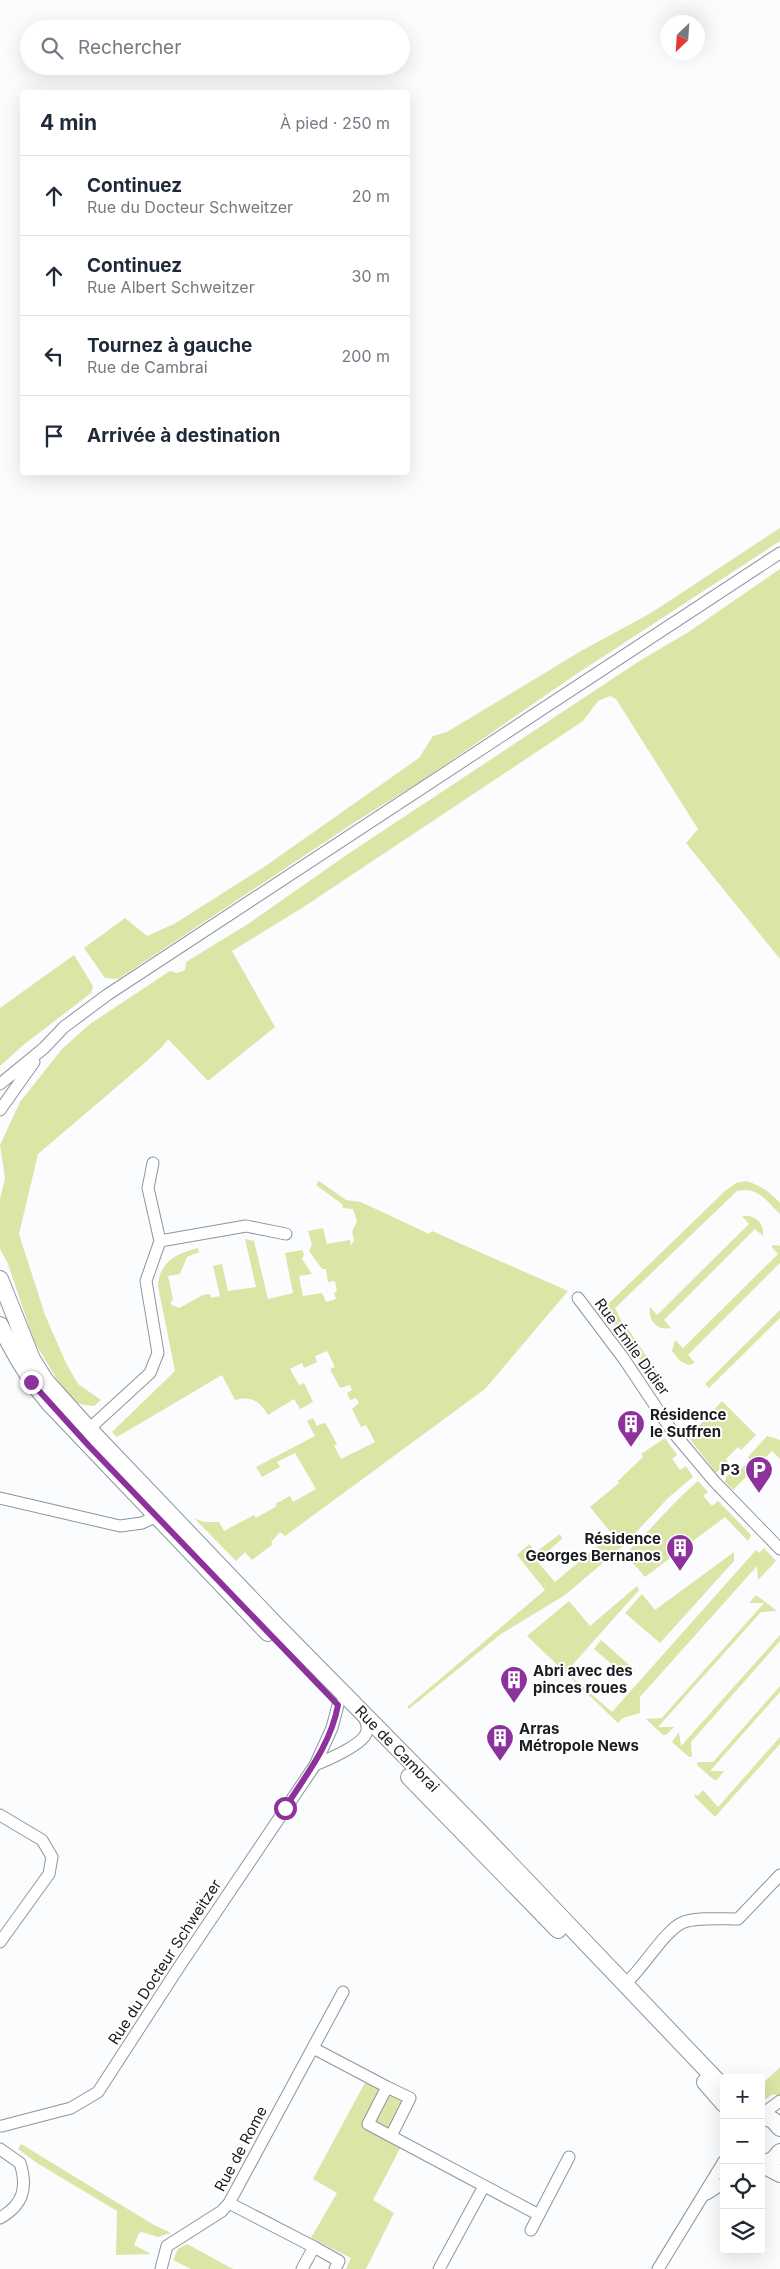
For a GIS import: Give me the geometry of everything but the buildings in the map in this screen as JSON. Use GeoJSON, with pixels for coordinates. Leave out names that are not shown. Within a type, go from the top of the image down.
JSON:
{"type":"FeatureCollection","features":[{"type":"Feature","properties":{"kind":"main road","name":"Rue de Cambrai"},"geometry":{"type":"LineString","coordinates":[[0,1279],[32,1359],[46,1380],[89,1429],[720,2084]]}},
{"type":"Feature","properties":{"kind":"main road","name":"Rue de Cambrai"},"geometry":{"type":"LineString","coordinates":[[0,1325],[31,1382],[338,1705],[720,2099]]}},
{"type":"Feature","properties":{"kind":"main road"},"geometry":{"type":"LineString","coordinates":[[765,2117],[773,2120],[780,2128]]}},
{"type":"Feature","properties":{"kind":"main road"},"geometry":{"type":"LineString","coordinates":[[765,2163],[773,2160],[780,2152]]}},
{"type":"Feature","properties":{"kind":"main road"},"geometry":{"type":"LineString","coordinates":[[765,2166],[780,2174]]}},
{"type":"Feature","properties":{"kind":"street"},"geometry":{"type":"LineString","coordinates":[[0,1084],[44,1048],[64,1027],[107,995],[780,553]]}},
{"type":"Feature","properties":{"kind":"street"},"geometry":{"type":"LineString","coordinates":[[0,1110],[44,1048]]}},
{"type":"Feature","properties":{"kind":"street"},"geometry":{"type":"LineString","coordinates":[[89,1429],[150,1373],[158,1353],[146,1281],[160,1240],[148,1188],[153,1163]]}},
{"type":"Feature","properties":{"kind":"street"},"geometry":{"type":"LineString","coordinates":[[160,1240],[246,1226],[286,1234]]}},
{"type":"Feature","properties":{"kind":"street","name":"Rue Émile Didier"},"geometry":{"type":"LineString","coordinates":[[578,1298],[624,1359],[672,1431],[714,1481],[780,1549]]}},
{"type":"Feature","properties":{"kind":"street"},"geometry":{"type":"LineString","coordinates":[[0,1498],[120,1526],[142,1523],[157,1516]]}},
{"type":"Feature","properties":{"kind":"street","name":"Rue du Docteur Schweitzer"},"geometry":{"type":"LineString","coordinates":[[2,2126],[71,2108],[98,2092],[179,1967],[315,1765],[332,1728],[338,1705]]}},
{"type":"Feature","properties":{"kind":"street"},"geometry":{"type":"LineString","coordinates":[[315,1765],[328,1760],[358,1742],[367,1733],[367,1723],[363,1714]]}},
{"type":"Feature","properties":{"kind":"street"},"geometry":{"type":"LineString","coordinates":[[0,1815],[42,1840],[52,1857],[49,1874],[0,1942]]}},
{"type":"Feature","properties":{"kind":"street"},"geometry":{"type":"LineString","coordinates":[[625,1984],[634,1976],[675,1926],[685,1921],[738,1919],[780,1876]]}},
{"type":"Feature","properties":{"kind":"street","name":"Rue de Rome"},"geometry":{"type":"LineString","coordinates":[[161,2269],[167,2246],[222,2211],[229,2203],[343,1992]]}},
{"type":"Feature","properties":{"kind":"street"},"geometry":{"type":"LineString","coordinates":[[313,2048],[410,2098],[391,2136]]}},
{"type":"Feature","properties":{"kind":"street"},"geometry":{"type":"LineString","coordinates":[[387,2087],[368,2124],[539,2215]]}},
{"type":"Feature","properties":{"kind":"street"},"geometry":{"type":"LineString","coordinates":[[765,2112],[780,2101]]}},
{"type":"Feature","properties":{"kind":"street"},"geometry":{"type":"LineString","coordinates":[[0,2149],[20,2163],[23,2177],[23,2195],[11,2212],[0,2218]]}},
{"type":"Feature","properties":{"kind":"street"},"geometry":{"type":"LineString","coordinates":[[531,2230],[570,2157]]}},
{"type":"Feature","properties":{"kind":"street"},"geometry":{"type":"LineString","coordinates":[[658,2269],[722,2164]]}},
{"type":"Feature","properties":{"kind":"street"},"geometry":{"type":"LineString","coordinates":[[439,2269],[484,2186]]}},
{"type":"Feature","properties":{"kind":"street"},"geometry":{"type":"LineString","coordinates":[[704,2196],[720,2186]]}},
{"type":"Feature","properties":{"kind":"street"},"geometry":{"type":"LineString","coordinates":[[229,2203],[339,2261],[335,2269]]}},
{"type":"Feature","properties":{"kind":"street"},"geometry":{"type":"LineString","coordinates":[[302,2269],[314,2247]]}},
{"type":"Feature","properties":{"kind":"green space"},"geometry":{"type":"Polygon","coordinates":[[[780,528],[780,541],[575,675],[423,780],[355,822],[118,979],[105,978],[84,948],[125,918],[147,936],[174,924],[264,867],[419,758],[433,736],[447,732],[581,651],[651,613],[780,528]]]}},
{"type":"Feature","properties":{"kind":"green space"},"geometry":{"type":"Polygon","coordinates":[[[780,569],[780,959],[686,843],[698,829],[616,699],[610,696],[598,701],[583,721],[302,908],[232,951],[275,1027],[208,1081],[168,1039],[140,1067],[38,1154],[19,1234],[45,1315],[66,1363],[78,1384],[101,1400],[94,1406],[75,1402],[56,1378],[34,1341],[8,1264],[0,1249],[0,1199],[5,1178],[0,1145],[20,1102],[62,1049],[90,1024],[170,971],[177,973],[185,970],[186,962],[248,924],[348,854],[641,660],[687,633],[780,569]]]}},
{"type":"Feature","properties":{"kind":"green space"},"geometry":{"type":"Polygon","coordinates":[[[74,955],[93,986],[91,993],[22,1046],[0,1066],[0,1008],[74,955]]]}},
{"type":"Feature","properties":{"kind":"green space"},"geometry":{"type":"Polygon","coordinates":[[[319,1181],[346,1200],[361,1202],[429,1234],[432,1231],[568,1291],[485,1389],[285,1536],[280,1532],[271,1542],[273,1544],[252,1560],[245,1552],[236,1561],[194,1518],[204,1522],[219,1522],[224,1531],[254,1515],[256,1518],[290,1496],[293,1502],[316,1489],[295,1453],[277,1462],[280,1467],[262,1477],[256,1467],[315,1436],[307,1421],[313,1418],[317,1426],[323,1423],[326,1424],[337,1444],[334,1446],[341,1459],[375,1442],[366,1425],[361,1427],[352,1409],[359,1403],[356,1398],[350,1400],[347,1393],[352,1390],[350,1385],[340,1388],[330,1369],[335,1367],[327,1351],[315,1356],[317,1362],[304,1368],[302,1363],[290,1369],[299,1385],[304,1383],[313,1402],[300,1409],[294,1399],[268,1415],[259,1403],[251,1399],[235,1400],[222,1375],[117,1437],[112,1432],[175,1371],[158,1286],[162,1271],[170,1260],[176,1256],[198,1248],[199,1252],[187,1257],[180,1274],[168,1276],[173,1299],[170,1304],[179,1308],[203,1295],[210,1294],[211,1298],[220,1296],[213,1266],[222,1264],[228,1291],[256,1287],[245,1239],[254,1241],[268,1299],[293,1293],[285,1253],[302,1250],[304,1254],[302,1259],[312,1274],[299,1276],[303,1296],[322,1293],[326,1302],[336,1299],[334,1293],[337,1292],[335,1281],[328,1282],[326,1269],[322,1269],[309,1251],[312,1244],[308,1231],[323,1228],[327,1244],[350,1240],[351,1246],[354,1240],[352,1232],[357,1221],[353,1209],[343,1208],[342,1204],[316,1185],[319,1181]]]}},
{"type":"Feature","properties":{"kind":"green space"},"geometry":{"type":"Polygon","coordinates":[[[746,1181],[769,1192],[780,1203],[780,1214],[756,1193],[744,1190],[737,1191],[615,1308],[622,1322],[617,1326],[610,1323],[602,1310],[725,1191],[736,1183],[746,1181]]]}},
{"type":"Feature","properties":{"kind":"green space"},"geometry":{"type":"Polygon","coordinates":[[[742,1216],[751,1216],[758,1220],[762,1227],[763,1236],[755,1229],[664,1320],[671,1328],[666,1329],[654,1324],[650,1317],[650,1307],[657,1315],[749,1224],[742,1216]]]}},
{"type":"Feature","properties":{"kind":"green space"},"geometry":{"type":"Polygon","coordinates":[[[771,1246],[780,1246],[780,1263],[688,1355],[695,1363],[688,1365],[680,1361],[672,1351],[675,1340],[683,1348],[778,1254],[771,1246]]]}},
{"type":"Feature","properties":{"kind":"green space"},"geometry":{"type":"Polygon","coordinates":[[[780,1310],[780,1318],[709,1388],[705,1384],[780,1310]]]}},
{"type":"Feature","properties":{"kind":"green space"},"geometry":{"type":"Polygon","coordinates":[[[628,1329],[664,1382],[657,1385],[622,1333],[628,1329]]]}},
{"type":"Feature","properties":{"kind":"green space"},"geometry":{"type":"Polygon","coordinates":[[[722,1401],[756,1435],[741,1450],[738,1447],[726,1459],[728,1462],[716,1473],[689,1436],[722,1401]]]}},
{"type":"Feature","properties":{"kind":"green space"},"geometry":{"type":"Polygon","coordinates":[[[767,1436],[780,1440],[780,1459],[772,1451],[733,1490],[725,1482],[726,1477],[735,1469],[738,1472],[750,1460],[748,1457],[767,1436]]]}},
{"type":"Feature","properties":{"kind":"green space"},"geometry":{"type":"Polygon","coordinates":[[[665,1438],[677,1455],[672,1459],[680,1470],[686,1466],[693,1477],[668,1498],[624,1545],[565,1595],[501,1634],[409,1709],[407,1707],[545,1590],[517,1555],[529,1544],[536,1552],[560,1534],[562,1539],[537,1561],[555,1582],[612,1534],[590,1507],[619,1483],[618,1481],[643,1457],[641,1454],[665,1438]]]}},
{"type":"Feature","properties":{"kind":"green space"},"geometry":{"type":"Polygon","coordinates":[[[698,1481],[708,1492],[703,1496],[712,1506],[718,1501],[751,1535],[748,1541],[725,1517],[645,1577],[625,1554],[698,1481]]]}},
{"type":"Feature","properties":{"kind":"green space"},"geometry":{"type":"Polygon","coordinates":[[[764,1548],[776,1561],[758,1580],[757,1566],[640,1697],[640,1713],[623,1718],[618,1723],[527,1636],[569,1601],[590,1626],[637,1586],[639,1590],[566,1672],[612,1712],[756,1550],[759,1553],[764,1548]]]}},
{"type":"Feature","properties":{"kind":"green space"},"geometry":{"type":"Polygon","coordinates":[[[734,1552],[734,1561],[660,1643],[625,1613],[642,1594],[655,1610],[734,1552]]]}},
{"type":"Feature","properties":{"kind":"green space"},"geometry":{"type":"Polygon","coordinates":[[[756,1595],[777,1611],[761,1612],[658,1727],[674,1727],[666,1735],[663,1735],[646,1719],[662,1718],[764,1603],[749,1603],[756,1595]]]}},
{"type":"Feature","properties":{"kind":"green space"},"geometry":{"type":"Polygon","coordinates":[[[780,1635],[780,1641],[691,1742],[692,1757],[689,1757],[672,1742],[679,1732],[681,1746],[780,1635]]]}},
{"type":"Feature","properties":{"kind":"green space"},"geometry":{"type":"Polygon","coordinates":[[[601,1640],[635,1670],[628,1678],[594,1649],[601,1640]]]}},
{"type":"Feature","properties":{"kind":"green space"},"geometry":{"type":"Polygon","coordinates":[[[780,1686],[780,1692],[710,1771],[724,1771],[717,1780],[714,1780],[697,1765],[698,1762],[713,1762],[780,1686]]]}},
{"type":"Feature","properties":{"kind":"green space"},"geometry":{"type":"Polygon","coordinates":[[[780,1737],[780,1744],[715,1817],[694,1796],[695,1794],[698,1796],[703,1790],[718,1807],[780,1737]]]}},
{"type":"Feature","properties":{"kind":"green space"},"geometry":{"type":"Polygon","coordinates":[[[780,2067],[780,2096],[773,2094],[765,2099],[765,2081],[780,2067]]]}},
{"type":"Feature","properties":{"kind":"green space"},"geometry":{"type":"Polygon","coordinates":[[[368,2077],[410,2098],[391,2136],[403,2143],[373,2200],[394,2213],[366,2269],[346,2269],[351,2258],[311,2238],[337,2193],[313,2179],[368,2077]]]}},
{"type":"Feature","properties":{"kind":"green space"},"geometry":{"type":"Polygon","coordinates":[[[21,2144],[154,2225],[171,2233],[158,2237],[142,2232],[139,2233],[134,2245],[151,2254],[116,2255],[117,2211],[37,2163],[18,2149],[21,2144]]]}},
{"type":"Feature","properties":{"kind":"green space"},"geometry":{"type":"Polygon","coordinates":[[[187,2244],[233,2269],[191,2269],[173,2260],[178,2249],[187,2244]]]}},
{"type":"Feature","properties":{"kind":"place","name":"Résidence le Suffren"},"geometry":{"type":"Point","coordinates":[631,1448]}},
{"type":"Feature","properties":{"kind":"place","name":"P3"},"geometry":{"type":"Point","coordinates":[759,1494]}},
{"type":"Feature","properties":{"kind":"place","name":"Résidence Georges Bernanos"},"geometry":{"type":"Point","coordinates":[680,1572]}},
{"type":"Feature","properties":{"kind":"place","name":"Abri avec des pinces roues"},"geometry":{"type":"Point","coordinates":[514,1704]}},
{"type":"Feature","properties":{"kind":"place","name":"Arras Métropole News"},"geometry":{"type":"Point","coordinates":[500,1762]}},
{"type":"Feature","properties":{"kind":"route"},"geometry":{"type":"LineString","coordinates":[[31,1382],[89,1446],[338,1705],[332,1728],[315,1765],[304,1778],[285,1808]]}}]}
